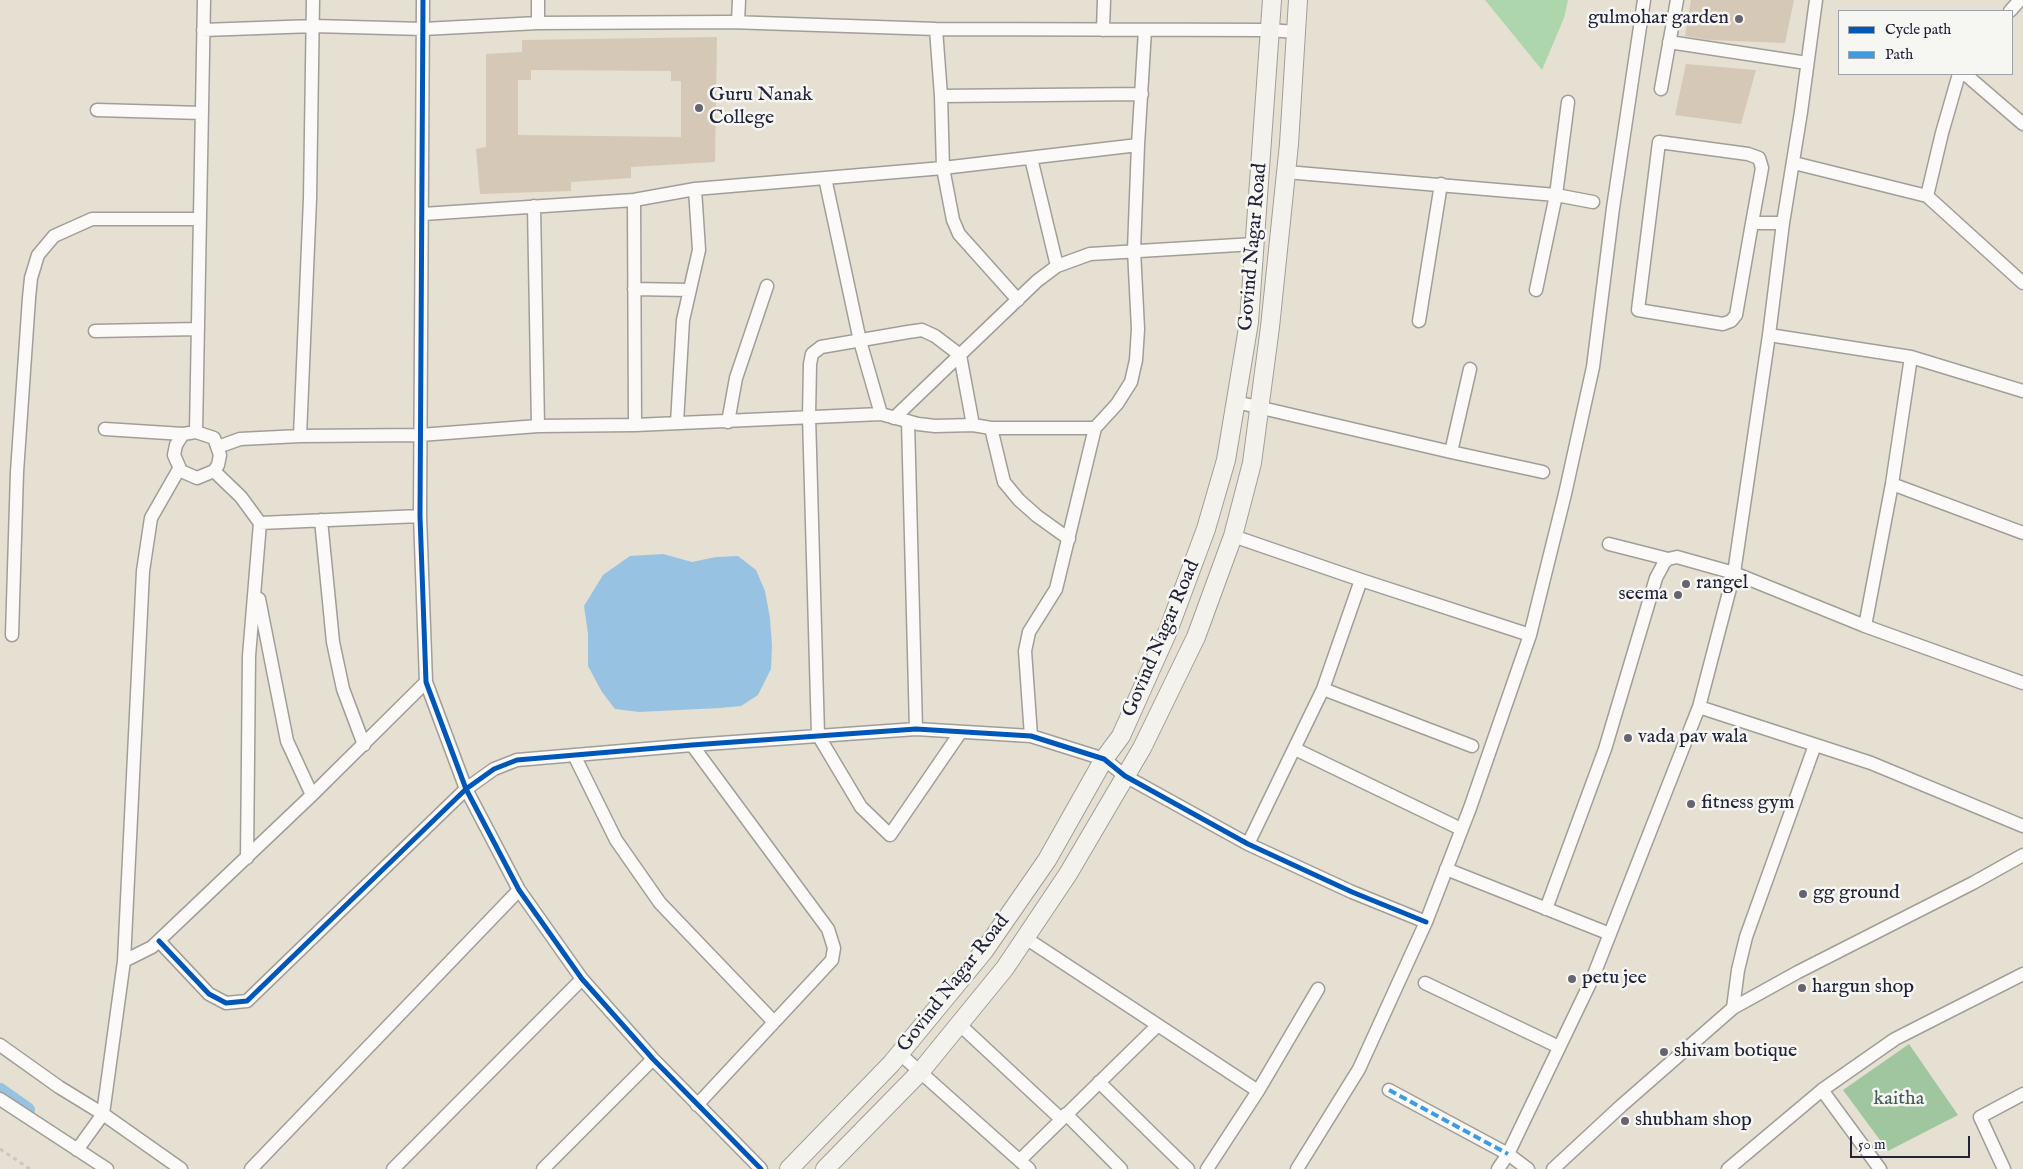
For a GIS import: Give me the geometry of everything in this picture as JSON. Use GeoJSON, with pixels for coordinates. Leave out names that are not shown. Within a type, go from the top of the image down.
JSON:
{"type":"FeatureCollection","features":[{"type":"Feature","properties":{"kind":"main road","name":"Govind Nagar Road"},"geometry":{"type":"LineString","coordinates":[[790,1169],[899,1054],[984,951],[1047,860],[1104,759],[1120,736],[1164,640],[1206,529],[1226,460],[1236,402],[1249,322],[1272,0]]}},
{"type":"Feature","properties":{"kind":"main road","name":"Govind Nagar Road"},"geometry":{"type":"LineString","coordinates":[[825,1169],[921,1071],[1005,968],[1068,874],[1142,748],[1196,637],[1233,536],[1252,463],[1270,327],[1286,172],[1298,0]]}},
{"type":"Feature","properties":{"kind":"street"},"geometry":{"type":"LineString","coordinates":[[104,430],[189,433],[214,438],[220,455],[218,465],[214,471],[197,478],[179,469],[174,455],[176,445],[189,433],[198,329],[204,0]]}},
{"type":"Feature","properties":{"kind":"street"},"geometry":{"type":"LineString","coordinates":[[300,436],[314,26],[313,0]]}},
{"type":"Feature","properties":{"kind":"street"},"geometry":{"type":"LineString","coordinates":[[423,0],[420,516],[426,682],[466,789],[519,890],[582,978],[652,1059],[761,1169]]}},
{"type":"Feature","properties":{"kind":"street"},"geometry":{"type":"LineString","coordinates":[[538,0],[538,23]]}},
{"type":"Feature","properties":{"kind":"street"},"geometry":{"type":"LineString","coordinates":[[738,22],[739,0]]}},
{"type":"Feature","properties":{"kind":"street"},"geometry":{"type":"LineString","coordinates":[[1103,30],[1104,0]]}},
{"type":"Feature","properties":{"kind":"street"},"geometry":{"type":"LineString","coordinates":[[1297,1169],[1360,1069],[1426,922],[1530,635],[1565,494],[1593,367],[1613,208],[1644,0]]}},
{"type":"Feature","properties":{"kind":"street"},"geometry":{"type":"LineString","coordinates":[[1662,89],[1677,0]]}},
{"type":"Feature","properties":{"kind":"street"},"geometry":{"type":"LineString","coordinates":[[1498,1169],[1508,1154],[1593,976],[1699,707],[1734,573],[1816,0]]}},
{"type":"Feature","properties":{"kind":"street"},"geometry":{"type":"LineString","coordinates":[[2011,10],[2020,0]]}},
{"type":"Feature","properties":{"kind":"street"},"geometry":{"type":"LineString","coordinates":[[203,30],[314,26],[423,29],[538,23],[738,22],[936,29],[1269,30],[1296,32]]}},
{"type":"Feature","properties":{"kind":"street"},"geometry":{"type":"LineString","coordinates":[[936,29],[941,96],[943,168],[954,220],[959,234],[1018,300]]}},
{"type":"Feature","properties":{"kind":"street"},"geometry":{"type":"LineString","coordinates":[[1031,736],[1024,651],[1029,632],[1056,589],[1095,428],[1117,404],[1131,382],[1136,360],[1138,329],[1134,250],[1138,145],[1146,30]]}},
{"type":"Feature","properties":{"kind":"street"},"geometry":{"type":"LineString","coordinates":[[1669,42],[1807,63]]}},
{"type":"Feature","properties":{"kind":"street"},"geometry":{"type":"LineString","coordinates":[[1927,196],[1959,75]]}},
{"type":"Feature","properties":{"kind":"street"},"geometry":{"type":"LineString","coordinates":[[1966,75],[2023,124]]}},
{"type":"Feature","properties":{"kind":"street"},"geometry":{"type":"LineString","coordinates":[[941,96],[1142,94]]}},
{"type":"Feature","properties":{"kind":"street"},"geometry":{"type":"LineString","coordinates":[[1536,290],[1556,195],[1568,102]]}},
{"type":"Feature","properties":{"kind":"street"},"geometry":{"type":"LineString","coordinates":[[97,110],[202,114]]}},
{"type":"Feature","properties":{"kind":"street"},"geometry":{"type":"LineString","coordinates":[[1659,142],[1748,154],[1759,158],[1762,168],[1752,223],[1736,315],[1731,321],[1723,324],[1638,310],[1659,142]]}},
{"type":"Feature","properties":{"kind":"street"},"geometry":{"type":"LineString","coordinates":[[423,214],[634,200],[695,189],[943,168],[1138,145]]}},
{"type":"Feature","properties":{"kind":"street"},"geometry":{"type":"LineString","coordinates":[[1031,158],[1057,266]]}},
{"type":"Feature","properties":{"kind":"street"},"geometry":{"type":"LineString","coordinates":[[1794,163],[1927,196],[2023,283]]}},
{"type":"Feature","properties":{"kind":"street"},"geometry":{"type":"LineString","coordinates":[[1286,172],[1556,195],[1593,202]]}},
{"type":"Feature","properties":{"kind":"street"},"geometry":{"type":"LineString","coordinates":[[825,178],[860,341],[887,416]]}},
{"type":"Feature","properties":{"kind":"street"},"geometry":{"type":"LineString","coordinates":[[1418,321],[1441,184]]}},
{"type":"Feature","properties":{"kind":"street"},"geometry":{"type":"LineString","coordinates":[[678,423],[683,320],[699,250],[695,189]]}},
{"type":"Feature","properties":{"kind":"street"},"geometry":{"type":"LineString","coordinates":[[634,200],[635,425]]}},
{"type":"Feature","properties":{"kind":"street"},"geometry":{"type":"LineString","coordinates":[[534,206],[538,426]]}},
{"type":"Feature","properties":{"kind":"street"},"geometry":{"type":"LineString","coordinates":[[12,635],[17,472],[29,298],[31,278],[38,255],[54,236],[92,219],[200,219]]}},
{"type":"Feature","properties":{"kind":"street"},"geometry":{"type":"LineString","coordinates":[[1752,223],[1783,223]]}},
{"type":"Feature","properties":{"kind":"street"},"geometry":{"type":"LineString","coordinates":[[887,416],[960,355],[1037,281],[1057,266],[1090,254],[1254,244]]}},
{"type":"Feature","properties":{"kind":"street"},"geometry":{"type":"LineString","coordinates":[[728,422],[736,378],[768,286]]}},
{"type":"Feature","properties":{"kind":"street"},"geometry":{"type":"LineString","coordinates":[[634,289],[690,290]]}},
{"type":"Feature","properties":{"kind":"street"},"geometry":{"type":"LineString","coordinates":[[95,331],[198,329]]}},
{"type":"Feature","properties":{"kind":"street"},"geometry":{"type":"LineString","coordinates":[[960,733],[890,835],[861,807],[818,735],[809,416],[810,364],[812,354],[822,347],[922,330],[935,336],[960,355],[973,425]]}},
{"type":"Feature","properties":{"kind":"street"},"geometry":{"type":"LineString","coordinates":[[1769,336],[1911,357],[2023,392]]}},
{"type":"Feature","properties":{"kind":"street"},"geometry":{"type":"LineString","coordinates":[[1865,626],[1892,484],[1911,357]]}},
{"type":"Feature","properties":{"kind":"street"},"geometry":{"type":"LineString","coordinates":[[1451,452],[1470,369]]}},
{"type":"Feature","properties":{"kind":"street"},"geometry":{"type":"LineString","coordinates":[[1236,402],[1543,472]]}},
{"type":"Feature","properties":{"kind":"street"},"geometry":{"type":"LineString","coordinates":[[218,447],[240,440],[300,436],[420,435],[538,426],[728,422],[809,416],[887,416],[935,426],[1095,428]]}},
{"type":"Feature","properties":{"kind":"street"},"geometry":{"type":"LineString","coordinates":[[908,421],[916,729]]}},
{"type":"Feature","properties":{"kind":"street"},"geometry":{"type":"LineString","coordinates":[[991,428],[1004,482],[1019,500],[1037,516],[1069,539]]}},
{"type":"Feature","properties":{"kind":"street"},"geometry":{"type":"LineString","coordinates":[[77,1150],[103,1114],[124,961],[143,572],[151,518],[179,469]]}},
{"type":"Feature","properties":{"kind":"street"},"geometry":{"type":"LineString","coordinates":[[214,471],[241,497],[260,524],[250,656],[247,858]]}},
{"type":"Feature","properties":{"kind":"street"},"geometry":{"type":"LineString","coordinates":[[1892,484],[2023,533]]}},
{"type":"Feature","properties":{"kind":"street"},"geometry":{"type":"LineString","coordinates":[[260,524],[420,516]]}},
{"type":"Feature","properties":{"kind":"street"},"geometry":{"type":"LineString","coordinates":[[321,520],[333,642],[343,690],[364,745]]}},
{"type":"Feature","properties":{"kind":"street"},"geometry":{"type":"LineString","coordinates":[[1233,536],[1530,635]]}},
{"type":"Feature","properties":{"kind":"street"},"geometry":{"type":"LineString","coordinates":[[1609,544],[1668,559],[1677,557],[1734,573],[1865,626],[2023,683]]}},
{"type":"Feature","properties":{"kind":"street"},"geometry":{"type":"LineString","coordinates":[[1546,909],[1605,749],[1656,578],[1668,559]]}},
{"type":"Feature","properties":{"kind":"street"},"geometry":{"type":"LineString","coordinates":[[1248,844],[1323,689],[1361,580]]}},
{"type":"Feature","properties":{"kind":"street"},"geometry":{"type":"LineString","coordinates":[[256,585],[287,741],[312,795]]}},
{"type":"Feature","properties":{"kind":"street"},"geometry":{"type":"LineString","coordinates":[[124,961],[152,947],[159,941],[364,745],[426,682]]}},
{"type":"Feature","properties":{"kind":"street"},"geometry":{"type":"LineString","coordinates":[[1323,689],[1472,746]]}},
{"type":"Feature","properties":{"kind":"street"},"geometry":{"type":"LineString","coordinates":[[1699,707],[1871,763],[2023,826]]}},
{"type":"Feature","properties":{"kind":"street"},"geometry":{"type":"LineString","coordinates":[[159,941],[209,994],[226,1003],[247,1001],[466,789],[494,769],[516,760],[818,735],[916,729],[1031,736],[1104,759],[1125,776],[1248,844],[1352,892],[1426,922]]}},
{"type":"Feature","properties":{"kind":"street"},"geometry":{"type":"LineString","coordinates":[[692,745],[828,929],[834,948],[832,960],[696,1105]]}},
{"type":"Feature","properties":{"kind":"street"},"geometry":{"type":"LineString","coordinates":[[1733,1008],[1738,970],[1746,937],[1815,745]]}},
{"type":"Feature","properties":{"kind":"street"},"geometry":{"type":"LineString","coordinates":[[1295,748],[1461,829]]}},
{"type":"Feature","properties":{"kind":"street"},"geometry":{"type":"LineString","coordinates":[[574,755],[616,840],[660,903],[774,1022]]}},
{"type":"Feature","properties":{"kind":"street"},"geometry":{"type":"LineString","coordinates":[[1553,1169],[1621,1106],[1733,1008],[1798,972],[2023,856]]}},
{"type":"Feature","properties":{"kind":"street"},"geometry":{"type":"LineString","coordinates":[[1446,869],[1610,934]]}},
{"type":"Feature","properties":{"kind":"street"},"geometry":{"type":"LineString","coordinates":[[250,1169],[519,890]]}},
{"type":"Feature","properties":{"kind":"street"},"geometry":{"type":"LineString","coordinates":[[1024,937],[1258,1091]]}},
{"type":"Feature","properties":{"kind":"street"},"geometry":{"type":"LineString","coordinates":[[1728,1169],[1822,1090],[1895,1039],[2023,974]]}},
{"type":"Feature","properties":{"kind":"street"},"geometry":{"type":"LineString","coordinates":[[393,1169],[582,978]]}},
{"type":"Feature","properties":{"kind":"street"},"geometry":{"type":"LineString","coordinates":[[1425,983],[1559,1047]]}},
{"type":"Feature","properties":{"kind":"street"},"geometry":{"type":"LineString","coordinates":[[1207,1169],[1258,1091],[1318,989]]}},
{"type":"Feature","properties":{"kind":"street"},"geometry":{"type":"LineString","coordinates":[[959,1024],[1120,1169]]}},
{"type":"Feature","properties":{"kind":"street"},"geometry":{"type":"LineString","coordinates":[[899,1054],[921,1071],[1025,1164],[1064,1117],[1158,1025]]}},
{"type":"Feature","properties":{"kind":"street"},"geometry":{"type":"LineString","coordinates":[[0,1045],[181,1169]]}},
{"type":"Feature","properties":{"kind":"street"},"geometry":{"type":"LineString","coordinates":[[543,1169],[652,1059]]}},
{"type":"Feature","properties":{"kind":"street"},"geometry":{"type":"LineString","coordinates":[[1099,1082],[1188,1169]]}},
{"type":"Feature","properties":{"kind":"street"},"geometry":{"type":"LineString","coordinates":[[1389,1090],[1508,1154],[1528,1169]]}},
{"type":"Feature","properties":{"kind":"street"},"geometry":{"type":"LineString","coordinates":[[1822,1090],[1880,1169]]}},
{"type":"Feature","properties":{"kind":"street"},"geometry":{"type":"LineString","coordinates":[[2004,1169],[1980,1117],[2023,1094]]}},
{"type":"Feature","properties":{"kind":"street"},"geometry":{"type":"LineString","coordinates":[[0,1099],[107,1169]]}},
{"type":"Feature","properties":{"kind":"path"},"geometry":{"type":"LineString","coordinates":[[0,1149],[30,1169]]}},
{"type":"Feature","properties":{"kind":"green space"},"geometry":{"type":"Polygon","coordinates":[[[1485,0],[1568,0],[1564,18],[1542,70],[1485,0]]]}},
{"type":"Feature","properties":{"kind":"green space","name":"kaitha"},"geometry":{"type":"Polygon","coordinates":[[[1909,1044],[1958,1115],[1888,1151],[1843,1090],[1909,1044]]]}},
{"type":"Feature","properties":{"kind":"water"},"geometry":{"type":"Polygon","coordinates":[[[663,554],[692,562],[716,557],[738,556],[756,570],[765,591],[770,618],[771,669],[758,695],[741,706],[639,712],[615,709],[602,692],[588,666],[588,634],[584,606],[603,575],[630,556],[663,554]]]}},
{"type":"Feature","properties":{"kind":"building","name":"gulmohar garden"},"geometry":{"type":"Polygon","coordinates":[[[1691,0],[1794,0],[1785,43],[1709,40],[1685,36],[1691,0]]]}},
{"type":"Feature","properties":{"kind":"building","name":"Guru Nanak College"},"geometry":{"type":"Polygon","coordinates":[[[717,37],[715,162],[631,167],[631,178],[571,182],[571,191],[480,194],[476,149],[486,147],[486,54],[522,52],[522,40],[717,37]],[[531,70],[531,80],[518,80],[518,135],[681,137],[681,81],[671,81],[671,71],[531,70]]]}},
{"type":"Feature","properties":{"kind":"building"},"geometry":{"type":"Polygon","coordinates":[[[1686,64],[1756,70],[1741,124],[1675,115],[1686,64]]]}},
{"type":"Feature","properties":{"kind":"waterway"},"geometry":{"type":"LineString","coordinates":[[0,1091],[27,1110]]}},
{"type":"Feature","properties":{"kind":"marked path"},"geometry":{"type":"LineString","coordinates":[[1389,1090],[1508,1154]]}},
{"type":"Feature","properties":{"kind":"cycle path"},"geometry":{"type":"LineString","coordinates":[[423,0],[420,516],[426,682],[466,789],[519,890],[582,979],[653,1059],[761,1169]]}},
{"type":"Feature","properties":{"kind":"cycle path"},"geometry":{"type":"LineString","coordinates":[[159,941],[209,994],[226,1003],[247,1001],[466,789],[494,769],[517,760],[916,729],[1031,736],[1104,759],[1125,776],[1248,844],[1352,892],[1426,922]]}},
{"type":"Feature","properties":{"kind":"place","name":"gulmohar garden"},"geometry":{"type":"Point","coordinates":[1739,19]}},
{"type":"Feature","properties":{"kind":"place","name":"Guru Nanak College"},"geometry":{"type":"Point","coordinates":[699,108]}},
{"type":"Feature","properties":{"kind":"place","name":"rangel"},"geometry":{"type":"Point","coordinates":[1686,584]}},
{"type":"Feature","properties":{"kind":"place","name":"seema"},"geometry":{"type":"Point","coordinates":[1678,595]}},
{"type":"Feature","properties":{"kind":"place","name":"vada pav wala"},"geometry":{"type":"Point","coordinates":[1628,738]}},
{"type":"Feature","properties":{"kind":"place","name":"fitness gym"},"geometry":{"type":"Point","coordinates":[1691,804]}},
{"type":"Feature","properties":{"kind":"place","name":"gg ground"},"geometry":{"type":"Point","coordinates":[1803,894]}},
{"type":"Feature","properties":{"kind":"place","name":"petu jee"},"geometry":{"type":"Point","coordinates":[1572,979]}},
{"type":"Feature","properties":{"kind":"place","name":"hargun shop"},"geometry":{"type":"Point","coordinates":[1802,988]}},
{"type":"Feature","properties":{"kind":"place","name":"shivam botique"},"geometry":{"type":"Point","coordinates":[1664,1052]}},
{"type":"Feature","properties":{"kind":"place","name":"shubham shop"},"geometry":{"type":"Point","coordinates":[1625,1121]}}]}
